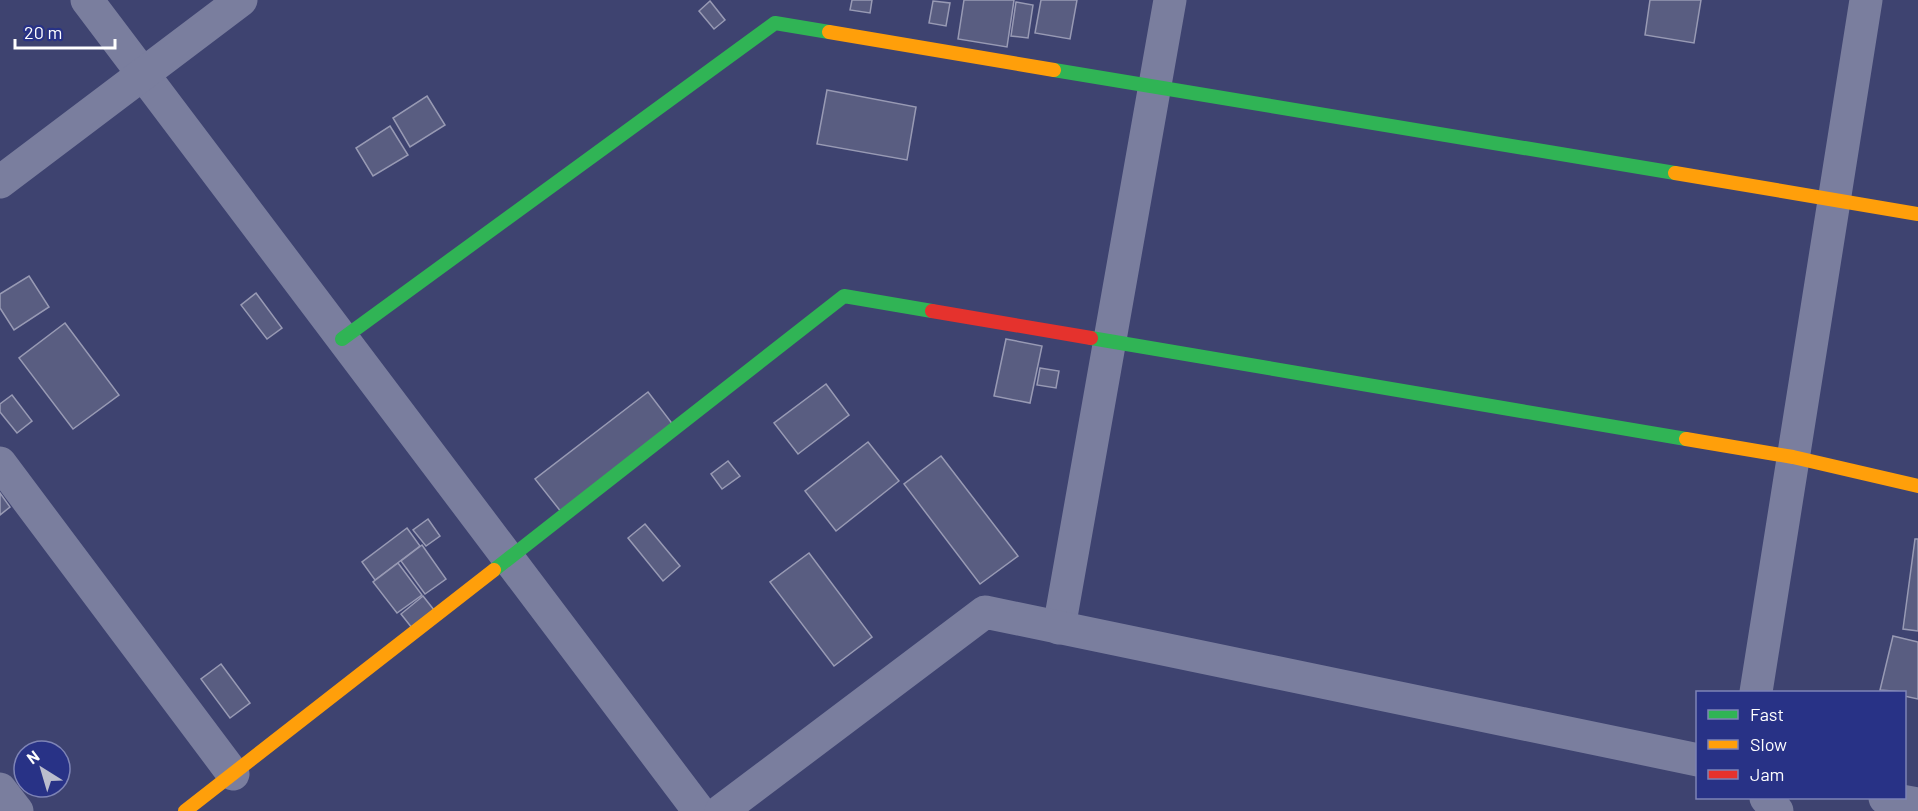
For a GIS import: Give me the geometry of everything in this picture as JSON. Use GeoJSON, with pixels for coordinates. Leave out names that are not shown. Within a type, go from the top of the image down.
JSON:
{"type":"FeatureCollection","features":[{"type":"Feature","properties":{"kind":"street"},"geometry":{"type":"LineString","coordinates":[[87,0],[699,811]]}},
{"type":"Feature","properties":{"kind":"street"},"geometry":{"type":"LineString","coordinates":[[0,182],[241,0]]}},
{"type":"Feature","properties":{"kind":"street"},"geometry":{"type":"LineString","coordinates":[[1059,628],[1170,0]]}},
{"type":"Feature","properties":{"kind":"street"},"geometry":{"type":"LineString","coordinates":[[1755,691],[1866,0]]}},
{"type":"Feature","properties":{"kind":"street"},"geometry":{"type":"LineString","coordinates":[[342,339],[775,23],[1918,214]]}},
{"type":"Feature","properties":{"kind":"street"},"geometry":{"type":"LineString","coordinates":[[185,811],[844,296],[1793,457],[1918,486]]}},
{"type":"Feature","properties":{"kind":"street"},"geometry":{"type":"LineString","coordinates":[[0,463],[233,774]]}},
{"type":"Feature","properties":{"kind":"street"},"geometry":{"type":"LineString","coordinates":[[722,811],[985,612],[1696,760]]}},
{"type":"Feature","properties":{"kind":"street"},"geometry":{"type":"LineString","coordinates":[[0,789],[17,811]]}},
{"type":"Feature","properties":{"kind":"street"},"geometry":{"type":"LineString","coordinates":[[1767,799],[1777,811]]}},
{"type":"Feature","properties":{"kind":"street"},"geometry":{"type":"LineString","coordinates":[[1890,799],[1918,804]]}},
{"type":"Feature","properties":{"kind":"building"},"geometry":{"type":"Polygon","coordinates":[[[852,0],[872,0],[870,13],[850,10],[852,0]]]}},
{"type":"Feature","properties":{"kind":"building"},"geometry":{"type":"Polygon","coordinates":[[[964,0],[1014,0],[1007,47],[958,39],[964,0]]]}},
{"type":"Feature","properties":{"kind":"building"},"geometry":{"type":"Polygon","coordinates":[[[1041,0],[1077,0],[1070,39],[1035,33],[1041,0]]]}},
{"type":"Feature","properties":{"kind":"building"},"geometry":{"type":"Polygon","coordinates":[[[1650,0],[1701,0],[1694,43],[1645,35],[1650,0]]]}},
{"type":"Feature","properties":{"kind":"building"},"geometry":{"type":"Polygon","coordinates":[[[710,1],[725,20],[714,29],[699,11],[710,1]]]}},
{"type":"Feature","properties":{"kind":"building"},"geometry":{"type":"Polygon","coordinates":[[[933,1],[950,3],[946,26],[929,23],[933,1]]]}},
{"type":"Feature","properties":{"kind":"building"},"geometry":{"type":"Polygon","coordinates":[[[1016,2],[1033,5],[1028,38],[1011,36],[1016,2]]]}},
{"type":"Feature","properties":{"kind":"building"},"geometry":{"type":"Polygon","coordinates":[[[827,90],[916,107],[907,160],[817,144],[827,90]]]}},
{"type":"Feature","properties":{"kind":"building"},"geometry":{"type":"Polygon","coordinates":[[[427,96],[445,125],[410,147],[393,118],[427,96]]]}},
{"type":"Feature","properties":{"kind":"building"},"geometry":{"type":"Polygon","coordinates":[[[390,126],[408,155],[373,176],[356,148],[390,126]]]}},
{"type":"Feature","properties":{"kind":"building"},"geometry":{"type":"Polygon","coordinates":[[[29,276],[49,307],[14,330],[0,308],[0,294],[29,276]]]}},
{"type":"Feature","properties":{"kind":"building"},"geometry":{"type":"Polygon","coordinates":[[[256,293],[282,328],[267,339],[241,305],[256,293]]]}},
{"type":"Feature","properties":{"kind":"building"},"geometry":{"type":"Polygon","coordinates":[[[65,323],[119,395],[73,429],[19,358],[65,323]]]}},
{"type":"Feature","properties":{"kind":"building"},"geometry":{"type":"Polygon","coordinates":[[[1006,339],[1042,346],[1030,403],[994,396],[1006,339]]]}},
{"type":"Feature","properties":{"kind":"building"},"geometry":{"type":"Polygon","coordinates":[[[1040,368],[1059,371],[1056,388],[1037,385],[1040,368]]]}},
{"type":"Feature","properties":{"kind":"building"},"geometry":{"type":"Polygon","coordinates":[[[826,384],[849,415],[798,454],[774,423],[826,384]]]}},
{"type":"Feature","properties":{"kind":"building"},"geometry":{"type":"Polygon","coordinates":[[[648,392],[674,426],[562,513],[535,479],[648,392]]]}},
{"type":"Feature","properties":{"kind":"building"},"geometry":{"type":"Polygon","coordinates":[[[12,395],[32,421],[17,433],[0,412],[0,404],[12,395]]]}},
{"type":"Feature","properties":{"kind":"building"},"geometry":{"type":"Polygon","coordinates":[[[868,442],[899,481],[836,531],[805,491],[868,442]]]}},
{"type":"Feature","properties":{"kind":"building"},"geometry":{"type":"Polygon","coordinates":[[[941,456],[1018,556],[980,584],[904,484],[941,456]]]}},
{"type":"Feature","properties":{"kind":"building"},"geometry":{"type":"Polygon","coordinates":[[[728,461],[740,476],[722,489],[711,474],[728,461]]]}},
{"type":"Feature","properties":{"kind":"building"},"geometry":{"type":"Polygon","coordinates":[[[0,493],[10,507],[0,515],[0,493]]]}},
{"type":"Feature","properties":{"kind":"building"},"geometry":{"type":"Polygon","coordinates":[[[428,519],[440,536],[426,546],[413,530],[428,519]]]}},
{"type":"Feature","properties":{"kind":"building"},"geometry":{"type":"Polygon","coordinates":[[[645,524],[680,566],[663,581],[628,538],[645,524]]]}},
{"type":"Feature","properties":{"kind":"building"},"geometry":{"type":"Polygon","coordinates":[[[407,528],[420,546],[375,580],[362,562],[407,528]]]}},
{"type":"Feature","properties":{"kind":"building"},"geometry":{"type":"Polygon","coordinates":[[[1915,539],[1918,539],[1918,631],[1903,629],[1915,539]]]}},
{"type":"Feature","properties":{"kind":"building"},"geometry":{"type":"Polygon","coordinates":[[[422,545],[446,579],[425,594],[401,561],[422,545]]]}},
{"type":"Feature","properties":{"kind":"building"},"geometry":{"type":"Polygon","coordinates":[[[809,553],[872,637],[834,666],[770,582],[809,553]]]}},
{"type":"Feature","properties":{"kind":"building"},"geometry":{"type":"Polygon","coordinates":[[[398,563],[422,595],[397,613],[373,582],[398,563]]]}},
{"type":"Feature","properties":{"kind":"building"},"geometry":{"type":"Polygon","coordinates":[[[423,596],[434,610],[412,628],[401,614],[423,596]]]}},
{"type":"Feature","properties":{"kind":"building"},"geometry":{"type":"Polygon","coordinates":[[[1893,636],[1918,642],[1918,699],[1906,696],[1906,691],[1880,690],[1893,636]]]}},
{"type":"Feature","properties":{"kind":"building"},"geometry":{"type":"Polygon","coordinates":[[[221,664],[250,703],[230,718],[201,679],[221,664]]]}},
{"type":"Feature","properties":{"kind":"traffic: fast"},"geometry":{"type":"LineString","coordinates":[[342,339],[775,23],[829,32]]}},
{"type":"Feature","properties":{"kind":"traffic: fast"},"geometry":{"type":"LineString","coordinates":[[1054,70],[1675,173]]}},
{"type":"Feature","properties":{"kind":"traffic: fast"},"geometry":{"type":"LineString","coordinates":[[494,570],[844,296],[932,311]]}},
{"type":"Feature","properties":{"kind":"traffic: fast"},"geometry":{"type":"LineString","coordinates":[[1091,338],[1686,439]]}},
{"type":"Feature","properties":{"kind":"traffic: slow"},"geometry":{"type":"LineString","coordinates":[[829,32],[1054,70]]}},
{"type":"Feature","properties":{"kind":"traffic: slow"},"geometry":{"type":"LineString","coordinates":[[1675,173],[1918,214]]}},
{"type":"Feature","properties":{"kind":"traffic: slow"},"geometry":{"type":"LineString","coordinates":[[1686,439],[1793,457],[1918,486]]}},
{"type":"Feature","properties":{"kind":"traffic: slow"},"geometry":{"type":"LineString","coordinates":[[185,811],[494,570]]}},
{"type":"Feature","properties":{"kind":"traffic: jam"},"geometry":{"type":"LineString","coordinates":[[932,311],[1091,338]]}}]}
